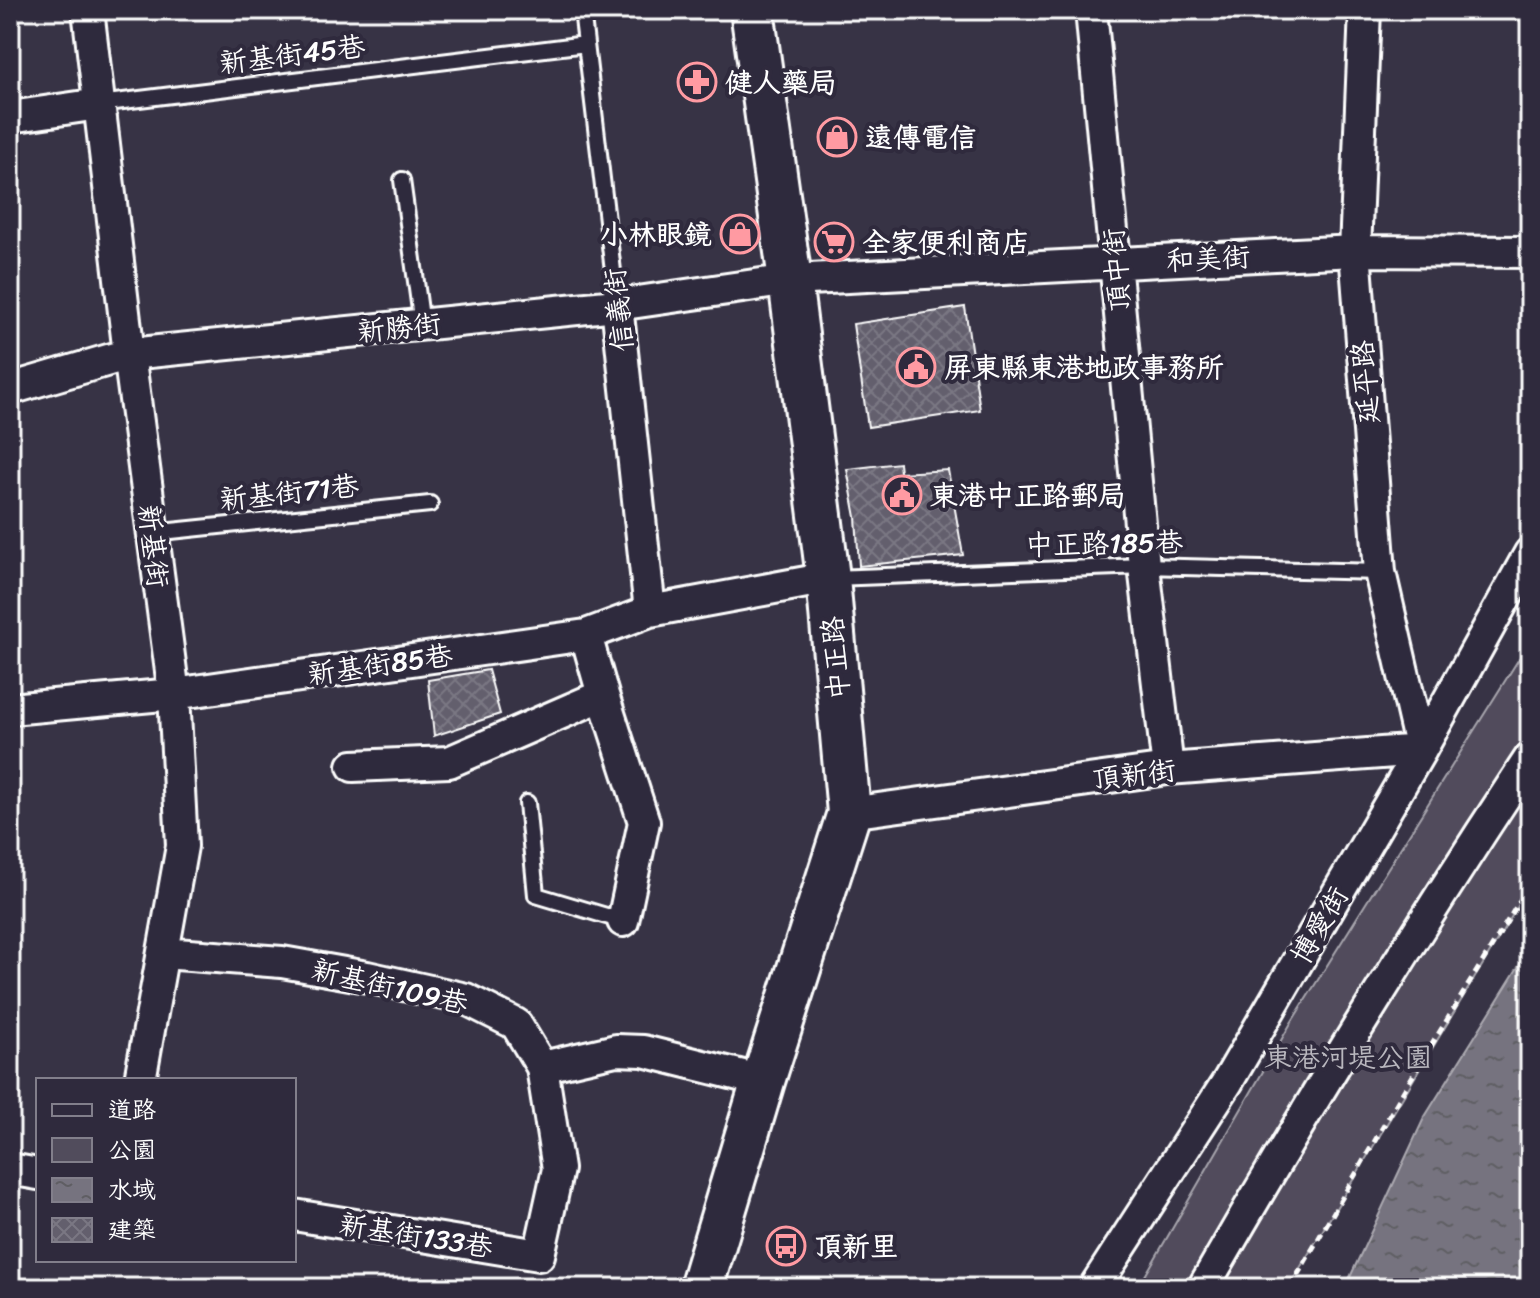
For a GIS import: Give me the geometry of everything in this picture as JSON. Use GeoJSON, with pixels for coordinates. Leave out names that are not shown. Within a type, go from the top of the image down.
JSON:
{"type":"FeatureCollection","features":[{"type":"Feature","properties":{"kind":"main road","name":"中正路"},"geometry":{"type":"LineString","coordinates":[[701,1288],[849,813],[828,578],[752,10]]}},
{"type":"Feature","properties":{"kind":"street","name":"新基街"},"geometry":{"type":"LineString","coordinates":[[88,10],[174,694],[182,846],[140,1078]]}},
{"type":"Feature","properties":{"kind":"street","name":"頂中街"},"geometry":{"type":"LineString","coordinates":[[1091,10],[1144,566],[1168,769]]}},
{"type":"Feature","properties":{"kind":"street","name":"延平路"},"geometry":{"type":"LineString","coordinates":[[1365,10],[1355,251],[1380,572],[1421,750]]}},
{"type":"Feature","properties":{"kind":"street"},"geometry":{"type":"LineString","coordinates":[[10,117],[99,104]]}},
{"type":"Feature","properties":{"kind":"street","name":"和美街"},"geometry":{"type":"LineString","coordinates":[[790,280],[1355,251],[1530,252]]}},
{"type":"Feature","properties":{"kind":"street","name":"新勝街"},"geometry":{"type":"LineString","coordinates":[[10,389],[129,354],[617,305],[790,280]]}},
{"type":"Feature","properties":{"kind":"street","name":"信義街"},"geometry":{"type":"LineString","coordinates":[[617,305],[650,611]]}},
{"type":"Feature","properties":{"kind":"street","name":"博愛街"},"geometry":{"type":"LineString","coordinates":[[1094,1288],[1228,1081],[1421,750],[1530,553]]}},
{"type":"Feature","properties":{"kind":"street","name":"新基街85巷"},"geometry":{"type":"LineString","coordinates":[[10,709],[174,694],[586,635],[650,611],[828,578]]}},
{"type":"Feature","properties":{"kind":"street"},"geometry":{"type":"LineString","coordinates":[[586,635],[644,822],[623,921]]}},
{"type":"Feature","properties":{"kind":"street"},"geometry":{"type":"LineString","coordinates":[[353,766],[449,762],[603,695]]}},
{"type":"Feature","properties":{"kind":"street","name":"頂新街"},"geometry":{"type":"LineString","coordinates":[[849,813],[1168,769],[1421,750]]}},
{"type":"Feature","properties":{"kind":"street"},"geometry":{"type":"LineString","coordinates":[[1203,1288],[1294,1130],[1530,758]]}},
{"type":"Feature","properties":{"kind":"street","name":"新基街109巷"},"geometry":{"type":"LineString","coordinates":[[163,953],[282,962],[466,999],[516,1024],[542,1067],[558,1169],[539,1255]]}},
{"type":"Feature","properties":{"kind":"street"},"geometry":{"type":"LineString","coordinates":[[542,1067],[616,1050],[643,1051],[763,1081]]}},
{"type":"Feature","properties":{"kind":"street"},"geometry":{"type":"LineString","coordinates":[[10,1169],[36,1174]]}},
{"type":"Feature","properties":{"kind":"street","name":"新基街133巷"},"geometry":{"type":"LineString","coordinates":[[296,1215],[539,1255]]}},
{"type":"Feature","properties":{"kind":"lane","name":"信義街"},"geometry":{"type":"LineString","coordinates":[[582,10],[617,305]]}},
{"type":"Feature","properties":{"kind":"lane","name":"新基街45巷"},"geometry":{"type":"LineString","coordinates":[[99,104],[586,44]]}},
{"type":"Feature","properties":{"kind":"lane"},"geometry":{"type":"LineString","coordinates":[[402,180],[422,325]]}},
{"type":"Feature","properties":{"kind":"lane","name":"新基街71巷"},"geometry":{"type":"LineString","coordinates":[[152,533],[430,504]]}},
{"type":"Feature","properties":{"kind":"lane","name":"中正路185巷"},"geometry":{"type":"LineString","coordinates":[[828,578],[1144,566],[1380,572]]}},
{"type":"Feature","properties":{"kind":"lane"},"geometry":{"type":"LineString","coordinates":[[527,803],[536,895],[623,921]]}},
{"type":"Feature","properties":{"kind":"path"},"geometry":{"type":"LineString","coordinates":[[1290,1288],[1403,1092],[1530,884]]}},
{"type":"Feature","properties":{"kind":"green space","name":"東港河堤公園"},"geometry":{"type":"Polygon","coordinates":[[[1530,641],[1530,886],[1288,1288],[1138,1288],[1291,1023],[1530,641]]]}},
{"type":"Feature","properties":{"kind":"water"},"geometry":{"type":"Polygon","coordinates":[[[1530,948],[1530,1288],[1345,1288],[1424,1118],[1530,948]]]}},
{"type":"Feature","properties":{"kind":"building","name":"屏東縣東港地政事務所"},"geometry":{"type":"Polygon","coordinates":[[[965,307],[980,410],[868,427],[853,324],[965,307]]]}},
{"type":"Feature","properties":{"kind":"building","name":"東港中正路郵局"},"geometry":{"type":"Polygon","coordinates":[[[899,463],[900,473],[948,470],[963,555],[859,566],[856,517],[847,469],[899,463]]]}},
{"type":"Feature","properties":{"kind":"building"},"geometry":{"type":"Polygon","coordinates":[[[488,670],[500,714],[434,736],[428,680],[488,670]]]}},
{"type":"Feature","properties":{"kind":"place","name":"健人藥局"},"geometry":{"type":"Point","coordinates":[697,82]}},
{"type":"Feature","properties":{"kind":"place","name":"遠傳電信"},"geometry":{"type":"Point","coordinates":[837,137]}},
{"type":"Feature","properties":{"kind":"place","name":"小林眼鏡"},"geometry":{"type":"Point","coordinates":[740,234]}},
{"type":"Feature","properties":{"kind":"place","name":"全家便利商店"},"geometry":{"type":"Point","coordinates":[834,242]}},
{"type":"Feature","properties":{"kind":"place","name":"屏東縣東港地政事務所"},"geometry":{"type":"Point","coordinates":[916,367]}},
{"type":"Feature","properties":{"kind":"place","name":"東港中正路郵局"},"geometry":{"type":"Point","coordinates":[902,495]}},
{"type":"Feature","properties":{"kind":"place","name":"頂新里"},"geometry":{"type":"Point","coordinates":[786,1246]}}]}
